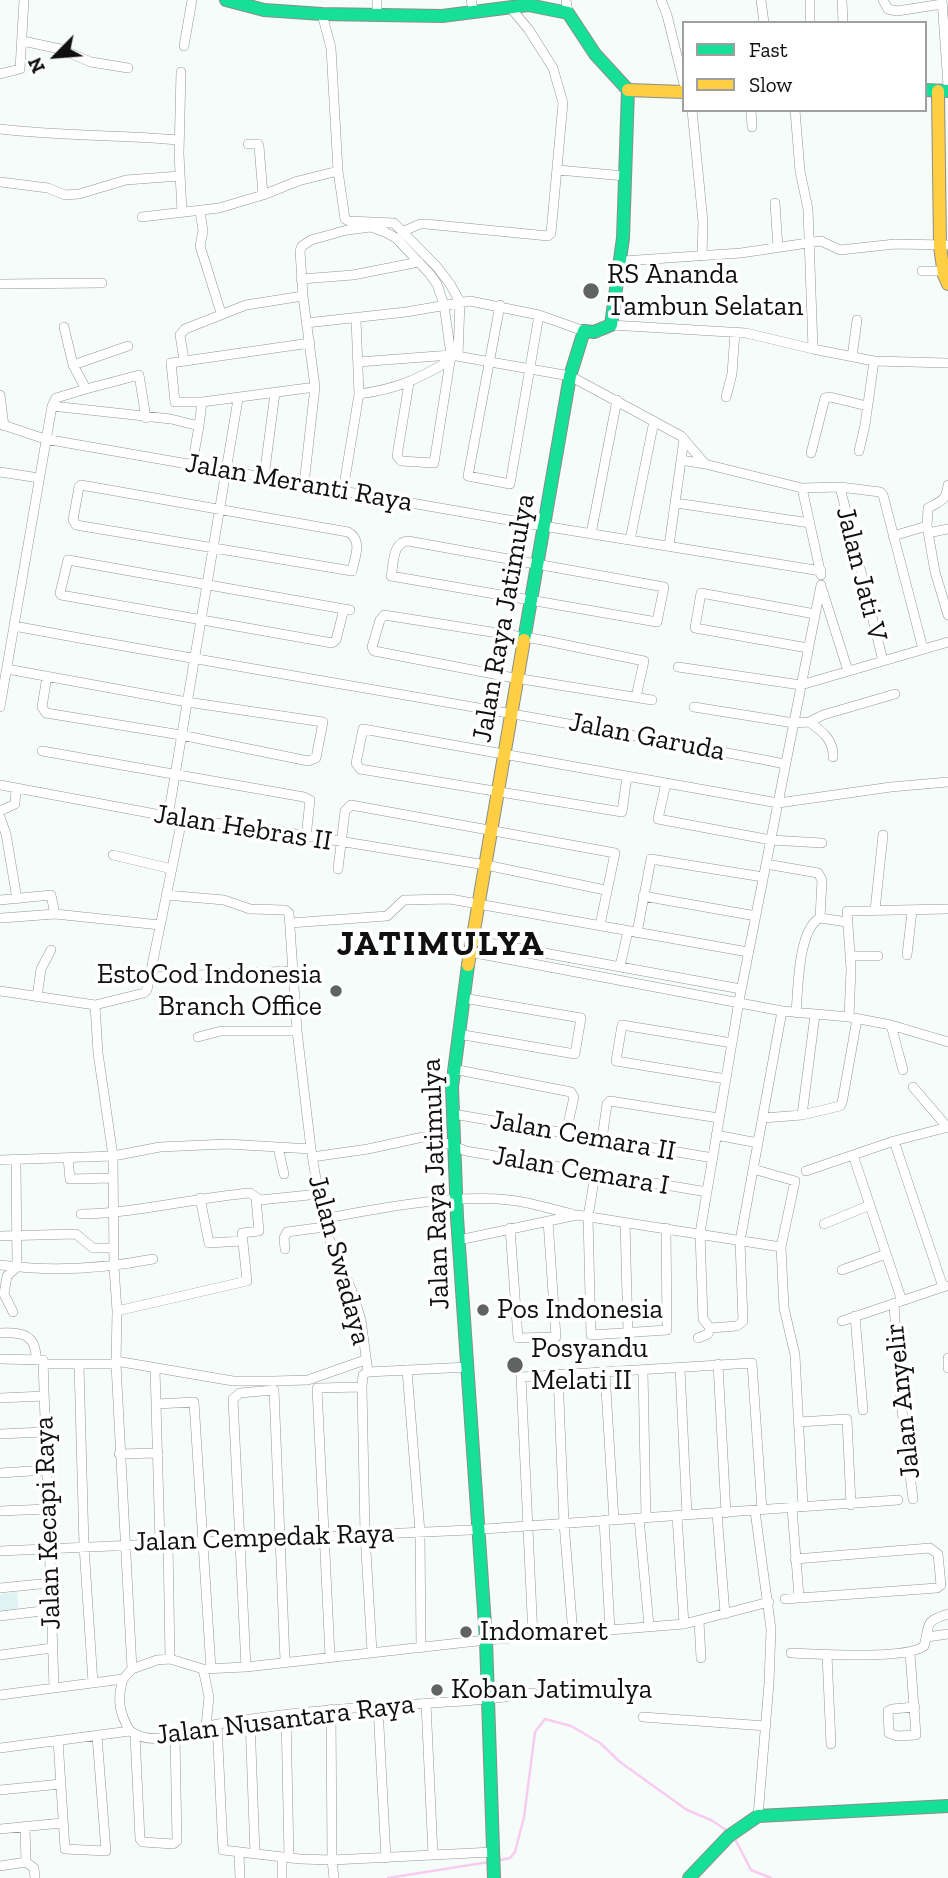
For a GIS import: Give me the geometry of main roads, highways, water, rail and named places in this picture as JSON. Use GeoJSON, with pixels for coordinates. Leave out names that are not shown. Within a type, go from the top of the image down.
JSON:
{"type":"FeatureCollection","features":[{"type":"Feature","properties":{"kind":"main road"},"geometry":{"type":"LineString","coordinates":[[228,0],[264,10],[322,14],[377,6],[429,16],[473,6],[567,6],[592,51],[628,90],[682,92]]}},
{"type":"Feature","properties":{"kind":"main road"},"geometry":{"type":"LineString","coordinates":[[940,89],[946,277]]}},
{"type":"Feature","properties":{"kind":"main road","name":"Jalan Raya Jatimulya"},"geometry":{"type":"LineString","coordinates":[[493,1863],[486,1640],[459,1240],[453,1069],[471,946],[570,376],[584,331],[594,332],[611,325],[623,261],[628,90]]}},
{"type":"Feature","properties":{"kind":"main road"},"geometry":{"type":"LineString","coordinates":[[689,1878],[734,1831],[758,1816],[948,1805]]}},
{"type":"Feature","properties":{"kind":"waterway"},"geometry":{"type":"LineString","coordinates":[[496,1861],[510,1858],[515,1852],[524,1817],[535,1732],[545,1719],[571,1726],[600,1743],[620,1762],[687,1810],[711,1820],[729,1832]]}},
{"type":"Feature","properties":{"kind":"waterway"},"geometry":{"type":"LineString","coordinates":[[734,1837],[751,1870],[771,1878]]}},
{"type":"Feature","properties":{"kind":"waterway"},"geometry":{"type":"LineString","coordinates":[[388,1878],[489,1862]]}},
{"type":"Feature","properties":{"kind":"place","name":"RS Ananda Tambun Selatan"},"geometry":{"type":"Point","coordinates":[591,291]}},
{"type":"Feature","properties":{"kind":"place","name":"EstoCod Indonesia Branch Office"},"geometry":{"type":"Point","coordinates":[336,991]}},
{"type":"Feature","properties":{"kind":"place","name":"Pos Indonesia"},"geometry":{"type":"Point","coordinates":[483,1310]}},
{"type":"Feature","properties":{"kind":"place","name":"Posyandu Melati II"},"geometry":{"type":"Point","coordinates":[515,1365]}},
{"type":"Feature","properties":{"kind":"place","name":"Indomaret"},"geometry":{"type":"Point","coordinates":[466,1632]}},
{"type":"Feature","properties":{"kind":"place","name":"Koban Jatimulya"},"geometry":{"type":"Point","coordinates":[437,1690]}},
{"type":"Feature","properties":{"kind":"district","name":"JATIMULYA"},"geometry":{"type":"Point","coordinates":[441,945]}}]}
